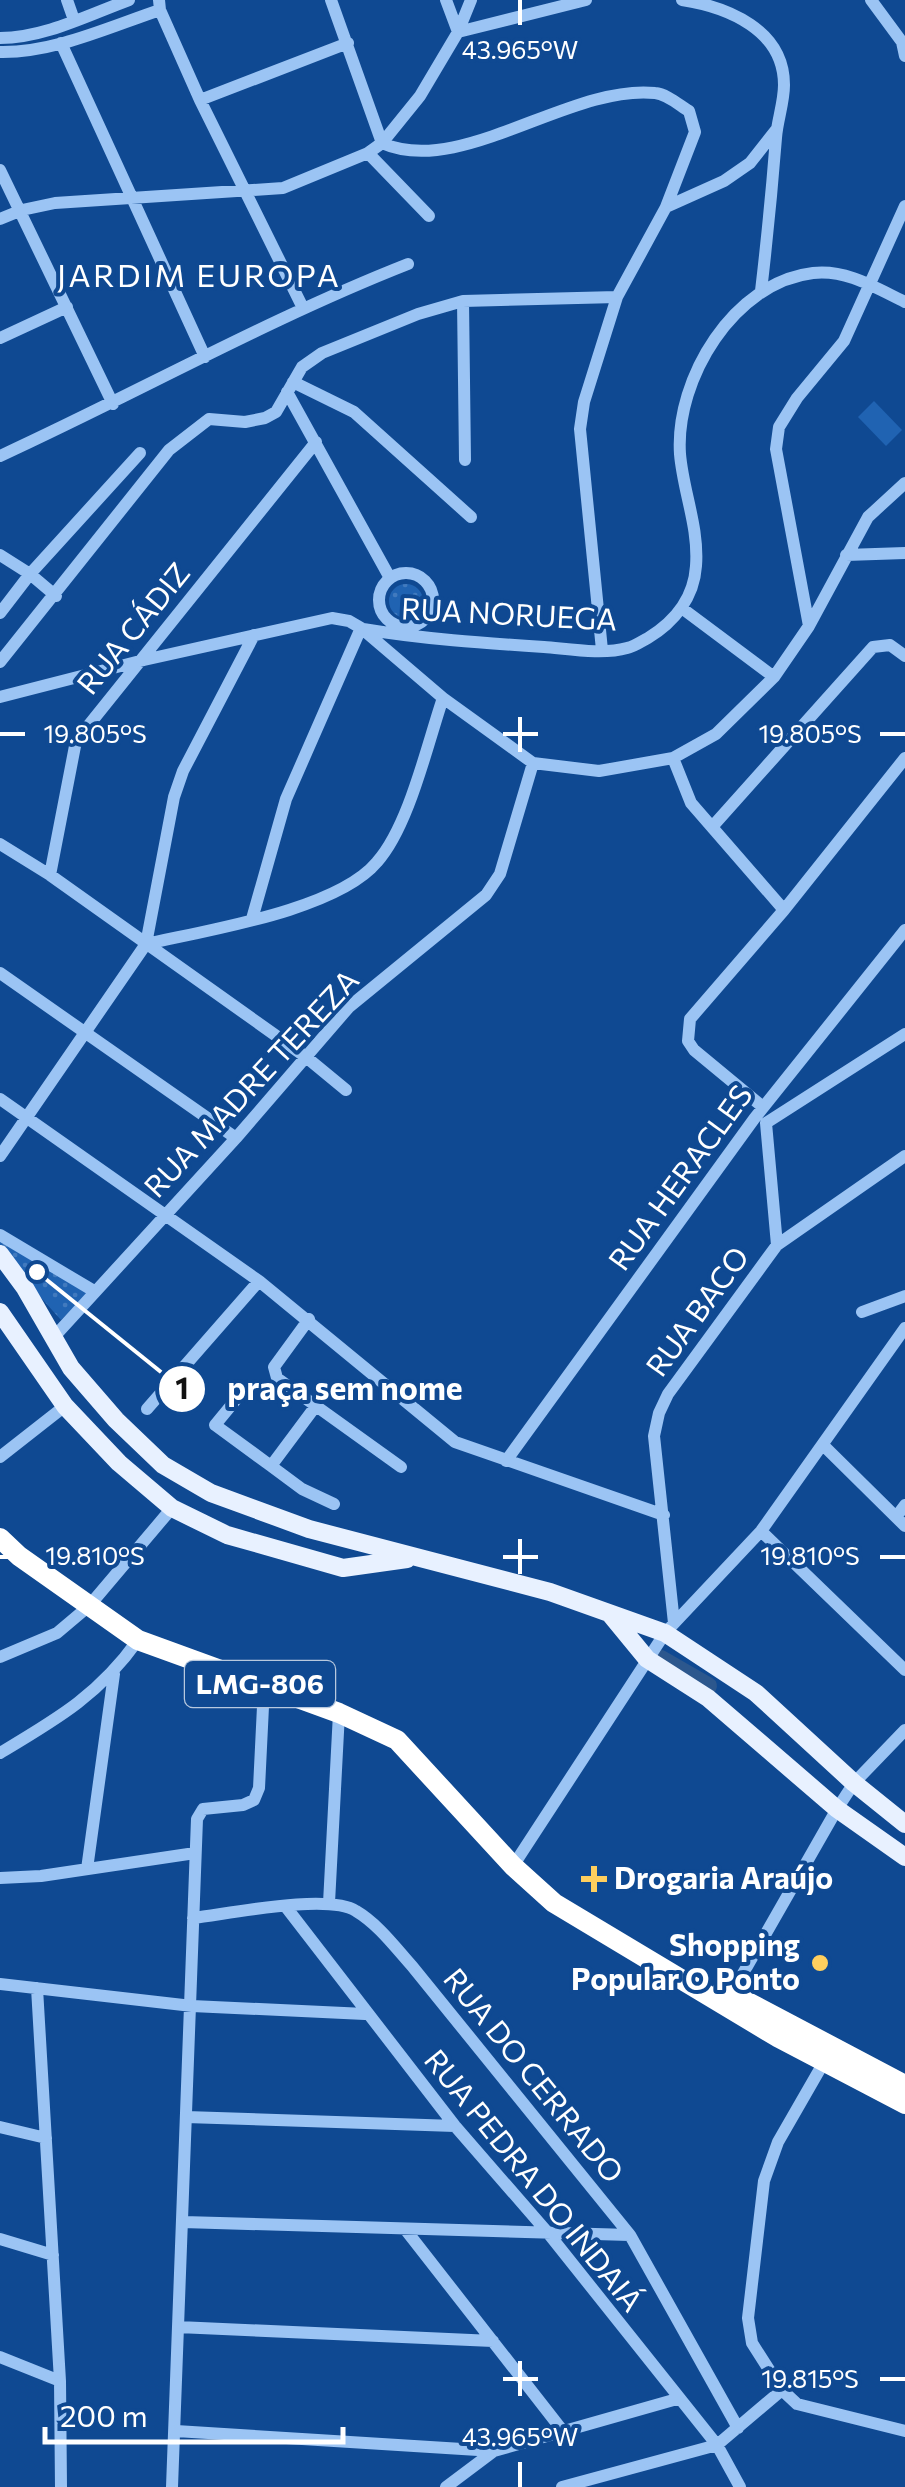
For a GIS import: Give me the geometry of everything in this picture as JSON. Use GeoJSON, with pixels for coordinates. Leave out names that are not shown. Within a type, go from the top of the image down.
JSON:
{"type":"FeatureCollection","features":[{"type":"Feature","properties":{"kind":"highway","name":"LMG-806"},"geometry":{"type":"LineString","coordinates":[[0,1538],[18,1556],[138,1640],[339,1713],[397,1740],[510,1859],[560,1895],[824,2062],[905,2104]]}},
{"type":"Feature","properties":{"kind":"highway","name":"LMG-806"},"geometry":{"type":"LineString","coordinates":[[729,2000],[905,2086]]}},
{"type":"Feature","properties":{"kind":"main road"},"geometry":{"type":"LineString","coordinates":[[0,1254],[71,1368],[116,1420],[163,1465],[211,1494],[309,1529],[550,1592],[609,1613],[669,1628],[756,1693],[905,1824]]}},
{"type":"Feature","properties":{"kind":"main road"},"geometry":{"type":"LineString","coordinates":[[1,1314],[23,1339],[54,1337]]}},
{"type":"Feature","properties":{"kind":"main road"},"geometry":{"type":"LineString","coordinates":[[1,1314],[65,1406],[119,1464],[172,1508],[227,1535],[343,1568],[420,1558]]}},
{"type":"Feature","properties":{"kind":"main road"},"geometry":{"type":"LineString","coordinates":[[65,1406],[71,1368]]}},
{"type":"Feature","properties":{"kind":"main road"},"geometry":{"type":"LineString","coordinates":[[609,1613],[642,1654],[708,1698],[836,1809],[905,1857]]}},
{"type":"Feature","properties":{"kind":"street"},"geometry":{"type":"LineString","coordinates":[[67,0],[74,20]]}},
{"type":"Feature","properties":{"kind":"street"},"geometry":{"type":"LineString","coordinates":[[0,38],[18,38],[129,0]]}},
{"type":"Feature","properties":{"kind":"street"},"geometry":{"type":"LineString","coordinates":[[331,0],[382,143],[400,151],[475,142],[548,114],[628,94],[660,93],[689,111],[695,132],[666,207],[616,298],[584,402],[580,430],[602,650]]}},
{"type":"Feature","properties":{"kind":"street"},"geometry":{"type":"LineString","coordinates":[[446,0],[458,32]]}},
{"type":"Feature","properties":{"kind":"street"},"geometry":{"type":"LineString","coordinates":[[0,219],[22,210],[128,196],[283,188],[368,152],[382,143],[420,96],[458,32],[471,0]]}},
{"type":"Feature","properties":{"kind":"street"},"geometry":{"type":"LineString","coordinates":[[458,32],[586,0]]}},
{"type":"Feature","properties":{"kind":"street"},"geometry":{"type":"LineString","coordinates":[[682,0],[711,4],[742,19],[765,35],[778,57],[784,84],[760,291]]}},
{"type":"Feature","properties":{"kind":"street"},"geometry":{"type":"LineString","coordinates":[[871,0],[902,42],[905,56]]}},
{"type":"Feature","properties":{"kind":"street"},"geometry":{"type":"LineString","coordinates":[[0,52],[21,52],[61,43],[159,5],[200,100],[304,308]]}},
{"type":"Feature","properties":{"kind":"street"},"geometry":{"type":"LineString","coordinates":[[61,43],[204,358]]}},
{"type":"Feature","properties":{"kind":"street"},"geometry":{"type":"LineString","coordinates":[[200,100],[348,43]]}},
{"type":"Feature","properties":{"kind":"street"},"geometry":{"type":"LineString","coordinates":[[666,207],[724,181],[750,163],[776,130]]}},
{"type":"Feature","properties":{"kind":"street"},"geometry":{"type":"LineString","coordinates":[[368,152],[428,216]]}},
{"type":"Feature","properties":{"kind":"street"},"geometry":{"type":"LineString","coordinates":[[0,170],[113,404]]}},
{"type":"Feature","properties":{"kind":"street"},"geometry":{"type":"LineString","coordinates":[[809,626],[776,448],[779,427],[844,341],[905,206]]}},
{"type":"Feature","properties":{"kind":"street"},"geometry":{"type":"LineString","coordinates":[[0,456],[304,308],[408,264]]}},
{"type":"Feature","properties":{"kind":"street"},"geometry":{"type":"LineString","coordinates":[[774,678],[683,609],[696,568],[695,526],[680,453],[683,418],[702,363],[725,325],[760,291],[811,273],[842,274],[905,302]]}},
{"type":"Feature","properties":{"kind":"street"},"geometry":{"type":"LineString","coordinates":[[0,662],[169,450],[209,419],[245,422],[276,412],[302,368],[322,353],[418,314],[463,301],[616,298]]}},
{"type":"Feature","properties":{"kind":"street"},"geometry":{"type":"LineString","coordinates":[[463,301],[465,460]]}},
{"type":"Feature","properties":{"kind":"street"},"geometry":{"type":"LineString","coordinates":[[0,338],[67,306]]}},
{"type":"Feature","properties":{"kind":"street"},"geometry":{"type":"LineString","coordinates":[[290,387],[390,578]]}},
{"type":"Feature","properties":{"kind":"street"},"geometry":{"type":"LineString","coordinates":[[290,387],[354,412],[471,518]]}},
{"type":"Feature","properties":{"kind":"street","name":"RUA CÁDIZ"},"geometry":{"type":"LineString","coordinates":[[50,876],[76,741],[316,442]]}},
{"type":"Feature","properties":{"kind":"street"},"geometry":{"type":"LineString","coordinates":[[0,613],[30,574],[140,453]]}},
{"type":"Feature","properties":{"kind":"street"},"geometry":{"type":"LineString","coordinates":[[361,628],[443,698],[533,763],[599,771],[672,758],[716,734],[774,678],[809,626],[868,518],[905,483]]}},
{"type":"Feature","properties":{"kind":"street"},"geometry":{"type":"LineString","coordinates":[[846,554],[905,553]]}},
{"type":"Feature","properties":{"kind":"street"},"geometry":{"type":"LineString","coordinates":[[2,558],[30,574],[56,596]]}},
{"type":"Feature","properties":{"kind":"street"},"geometry":{"type":"LineString","coordinates":[[398,574],[416,576],[430,588],[432,606],[418,632],[398,626],[380,609],[380,592],[390,578],[398,574]]}},
{"type":"Feature","properties":{"kind":"street","name":"RUA NORUEGA"},"geometry":{"type":"LineString","coordinates":[[0,697],[332,618],[361,628],[602,650],[628,648],[651,636],[683,609]]}},
{"type":"Feature","properties":{"kind":"street"},"geometry":{"type":"LineString","coordinates":[[252,919],[286,800],[361,628],[384,616]]}},
{"type":"Feature","properties":{"kind":"street"},"geometry":{"type":"LineString","coordinates":[[0,1156],[146,944],[178,784],[254,635]]}},
{"type":"Feature","properties":{"kind":"street"},"geometry":{"type":"LineString","coordinates":[[712,828],[873,647],[890,645],[905,656]]}},
{"type":"Feature","properties":{"kind":"street"},"geometry":{"type":"LineString","coordinates":[[146,944],[252,919],[358,882],[398,832],[443,698]]}},
{"type":"Feature","properties":{"kind":"street"},"geometry":{"type":"LineString","coordinates":[[672,758],[692,803],[784,910]]}},
{"type":"Feature","properties":{"kind":"street"},"geometry":{"type":"LineString","coordinates":[[763,1107],[694,1050],[688,1030],[690,1019],[784,910],[905,758]]}},
{"type":"Feature","properties":{"kind":"street","name":"RUA MADRE TEREZA"},"geometry":{"type":"LineString","coordinates":[[54,1337],[236,1138],[349,1007],[486,895],[500,874],[533,763]]}},
{"type":"Feature","properties":{"kind":"street"},"geometry":{"type":"LineString","coordinates":[[0,844],[306,1057],[346,1090]]}},
{"type":"Feature","properties":{"kind":"street","name":"RUA HERACLES"},"geometry":{"type":"LineString","coordinates":[[506,1461],[760,1121],[763,1107],[905,930]]}},
{"type":"Feature","properties":{"kind":"street"},"geometry":{"type":"LineString","coordinates":[[0,974],[236,1138]]}},
{"type":"Feature","properties":{"kind":"street"},"geometry":{"type":"LineString","coordinates":[[777,1245],[760,1121],[905,1034]]}},
{"type":"Feature","properties":{"kind":"street"},"geometry":{"type":"LineString","coordinates":[[0,1099],[259,1281],[455,1442],[664,1515]]}},
{"type":"Feature","properties":{"kind":"street","name":"RUA BACO"},"geometry":{"type":"LineString","coordinates":[[669,1628],[664,1515],[654,1436],[658,1413],[777,1245],[905,1156]]}},
{"type":"Feature","properties":{"kind":"street"},"geometry":{"type":"LineString","coordinates":[[0,1235],[94,1290]]}},
{"type":"Feature","properties":{"kind":"street"},"geometry":{"type":"LineString","coordinates":[[147,1409],[259,1281]]}},
{"type":"Feature","properties":{"kind":"street"},"geometry":{"type":"LineString","coordinates":[[862,1312],[905,1296]]}},
{"type":"Feature","properties":{"kind":"street"},"geometry":{"type":"LineString","coordinates":[[308,1319],[274,1367],[277,1378],[401,1467]]}},
{"type":"Feature","properties":{"kind":"street"},"geometry":{"type":"LineString","coordinates":[[510,1859],[642,1654],[761,1531],[905,1328]]}},
{"type":"Feature","properties":{"kind":"street"},"geometry":{"type":"LineString","coordinates":[[243,1390],[215,1424],[302,1489],[334,1504]]}},
{"type":"Feature","properties":{"kind":"street"},"geometry":{"type":"LineString","coordinates":[[0,1458],[65,1406]]}},
{"type":"Feature","properties":{"kind":"street"},"geometry":{"type":"LineString","coordinates":[[271,1466],[315,1407]]}},
{"type":"Feature","properties":{"kind":"street"},"geometry":{"type":"LineString","coordinates":[[822,1445],[901,1522]]}},
{"type":"Feature","properties":{"kind":"street"},"geometry":{"type":"LineString","coordinates":[[901,1522],[905,1505]]}},
{"type":"Feature","properties":{"kind":"street"},"geometry":{"type":"LineString","coordinates":[[0,1657],[57,1633],[90,1606],[172,1508]]}},
{"type":"Feature","properties":{"kind":"street"},"geometry":{"type":"LineString","coordinates":[[761,1531],[905,1670]]}},
{"type":"Feature","properties":{"kind":"street"},"geometry":{"type":"LineString","coordinates":[[0,1754],[85,1698],[114,1674],[138,1640]]}},
{"type":"Feature","properties":{"kind":"street"},"geometry":{"type":"LineString","coordinates":[[87,1869],[114,1674]]}},
{"type":"Feature","properties":{"kind":"street"},"geometry":{"type":"LineString","coordinates":[[172,2487],[198,1819],[202,1809],[243,1805],[254,1800],[259,1788],[264,1686]]}},
{"type":"Feature","properties":{"kind":"street"},"geometry":{"type":"LineString","coordinates":[[329,1904],[339,1713]]}},
{"type":"Feature","properties":{"kind":"street"},"geometry":{"type":"LineString","coordinates":[[729,2000],[836,1809],[854,1783],[905,1730]]}},
{"type":"Feature","properties":{"kind":"street"},"geometry":{"type":"LineString","coordinates":[[0,1878],[41,1876],[195,1853]]}},
{"type":"Feature","properties":{"kind":"street","name":"RUA DO CERRADO"},"geometry":{"type":"LineString","coordinates":[[193,1918],[286,1906],[329,1904],[355,1910],[400,1953],[630,2235],[738,2428]]}},
{"type":"Feature","properties":{"kind":"street","name":"RUA PEDRA DO INDAIÁ"},"geometry":{"type":"LineString","coordinates":[[286,1906],[455,2126],[548,2233],[716,2445],[740,2487]]}},
{"type":"Feature","properties":{"kind":"street"},"geometry":{"type":"LineString","coordinates":[[0,1984],[192,2006],[366,2014]]}},
{"type":"Feature","properties":{"kind":"street"},"geometry":{"type":"LineString","coordinates":[[37,1988],[60,2381],[61,2487]]}},
{"type":"Feature","properties":{"kind":"street"},"geometry":{"type":"LineString","coordinates":[[824,2062],[778,2142],[764,2180],[748,2318],[752,2343],[782,2390],[797,2404],[905,2431]]}},
{"type":"Feature","properties":{"kind":"street"},"geometry":{"type":"LineString","coordinates":[[186,2117],[455,2126]]}},
{"type":"Feature","properties":{"kind":"street"},"geometry":{"type":"LineString","coordinates":[[0,2126],[46,2138]]}},
{"type":"Feature","properties":{"kind":"street"},"geometry":{"type":"LineString","coordinates":[[183,2222],[630,2235]]}},
{"type":"Feature","properties":{"kind":"street"},"geometry":{"type":"LineString","coordinates":[[404,2229],[562,2430]]}},
{"type":"Feature","properties":{"kind":"street"},"geometry":{"type":"LineString","coordinates":[[0,2240],[53,2255]]}},
{"type":"Feature","properties":{"kind":"street"},"geometry":{"type":"LineString","coordinates":[[178,2326],[494,2341]]}},
{"type":"Feature","properties":{"kind":"street"},"geometry":{"type":"LineString","coordinates":[[0,2357],[60,2381]]}},
{"type":"Feature","properties":{"kind":"street"},"geometry":{"type":"LineString","coordinates":[[562,2487],[716,2445],[782,2390]]}},
{"type":"Feature","properties":{"kind":"street"},"geometry":{"type":"LineString","coordinates":[[446,2487],[494,2452],[678,2399]]}},
{"type":"Feature","properties":{"kind":"street"},"geometry":{"type":"LineString","coordinates":[[176,2431],[494,2452]]}},
{"type":"Feature","properties":{"kind":"shaded area"},"geometry":{"type":"Polygon","coordinates":[[[874,401],[902,430],[886,446],[858,417],[874,401]]]}},
{"type":"Feature","properties":{"kind":"shaded area"},"geometry":{"type":"Polygon","coordinates":[[[406,584],[418,589],[423,601],[418,613],[406,618],[394,613],[389,601],[394,589],[406,584]]]}},
{"type":"Feature","properties":{"kind":"shaded area"},"geometry":{"type":"Polygon","coordinates":[[[0,1238],[90,1291],[61,1320],[0,1252],[0,1238]]]}},
{"type":"Feature","properties":{"kind":"waterway"},"geometry":{"type":"LineString","coordinates":[[661,1659],[708,1686]]}},
{"type":"Feature","properties":{"kind":"place","name":"praça sem nome"},"geometry":{"type":"Point","coordinates":[37,1272]}},
{"type":"Feature","properties":{"kind":"place","name":"Drogaria Araújo"},"geometry":{"type":"Point","coordinates":[594,1879]}},
{"type":"Feature","properties":{"kind":"place","name":"Shopping Popular O Ponto"},"geometry":{"type":"Point","coordinates":[820,1963]}},
{"type":"Feature","properties":{"kind":"district","name":"JARDIM EUROPA"},"geometry":{"type":"Point","coordinates":[199,276]}}]}
